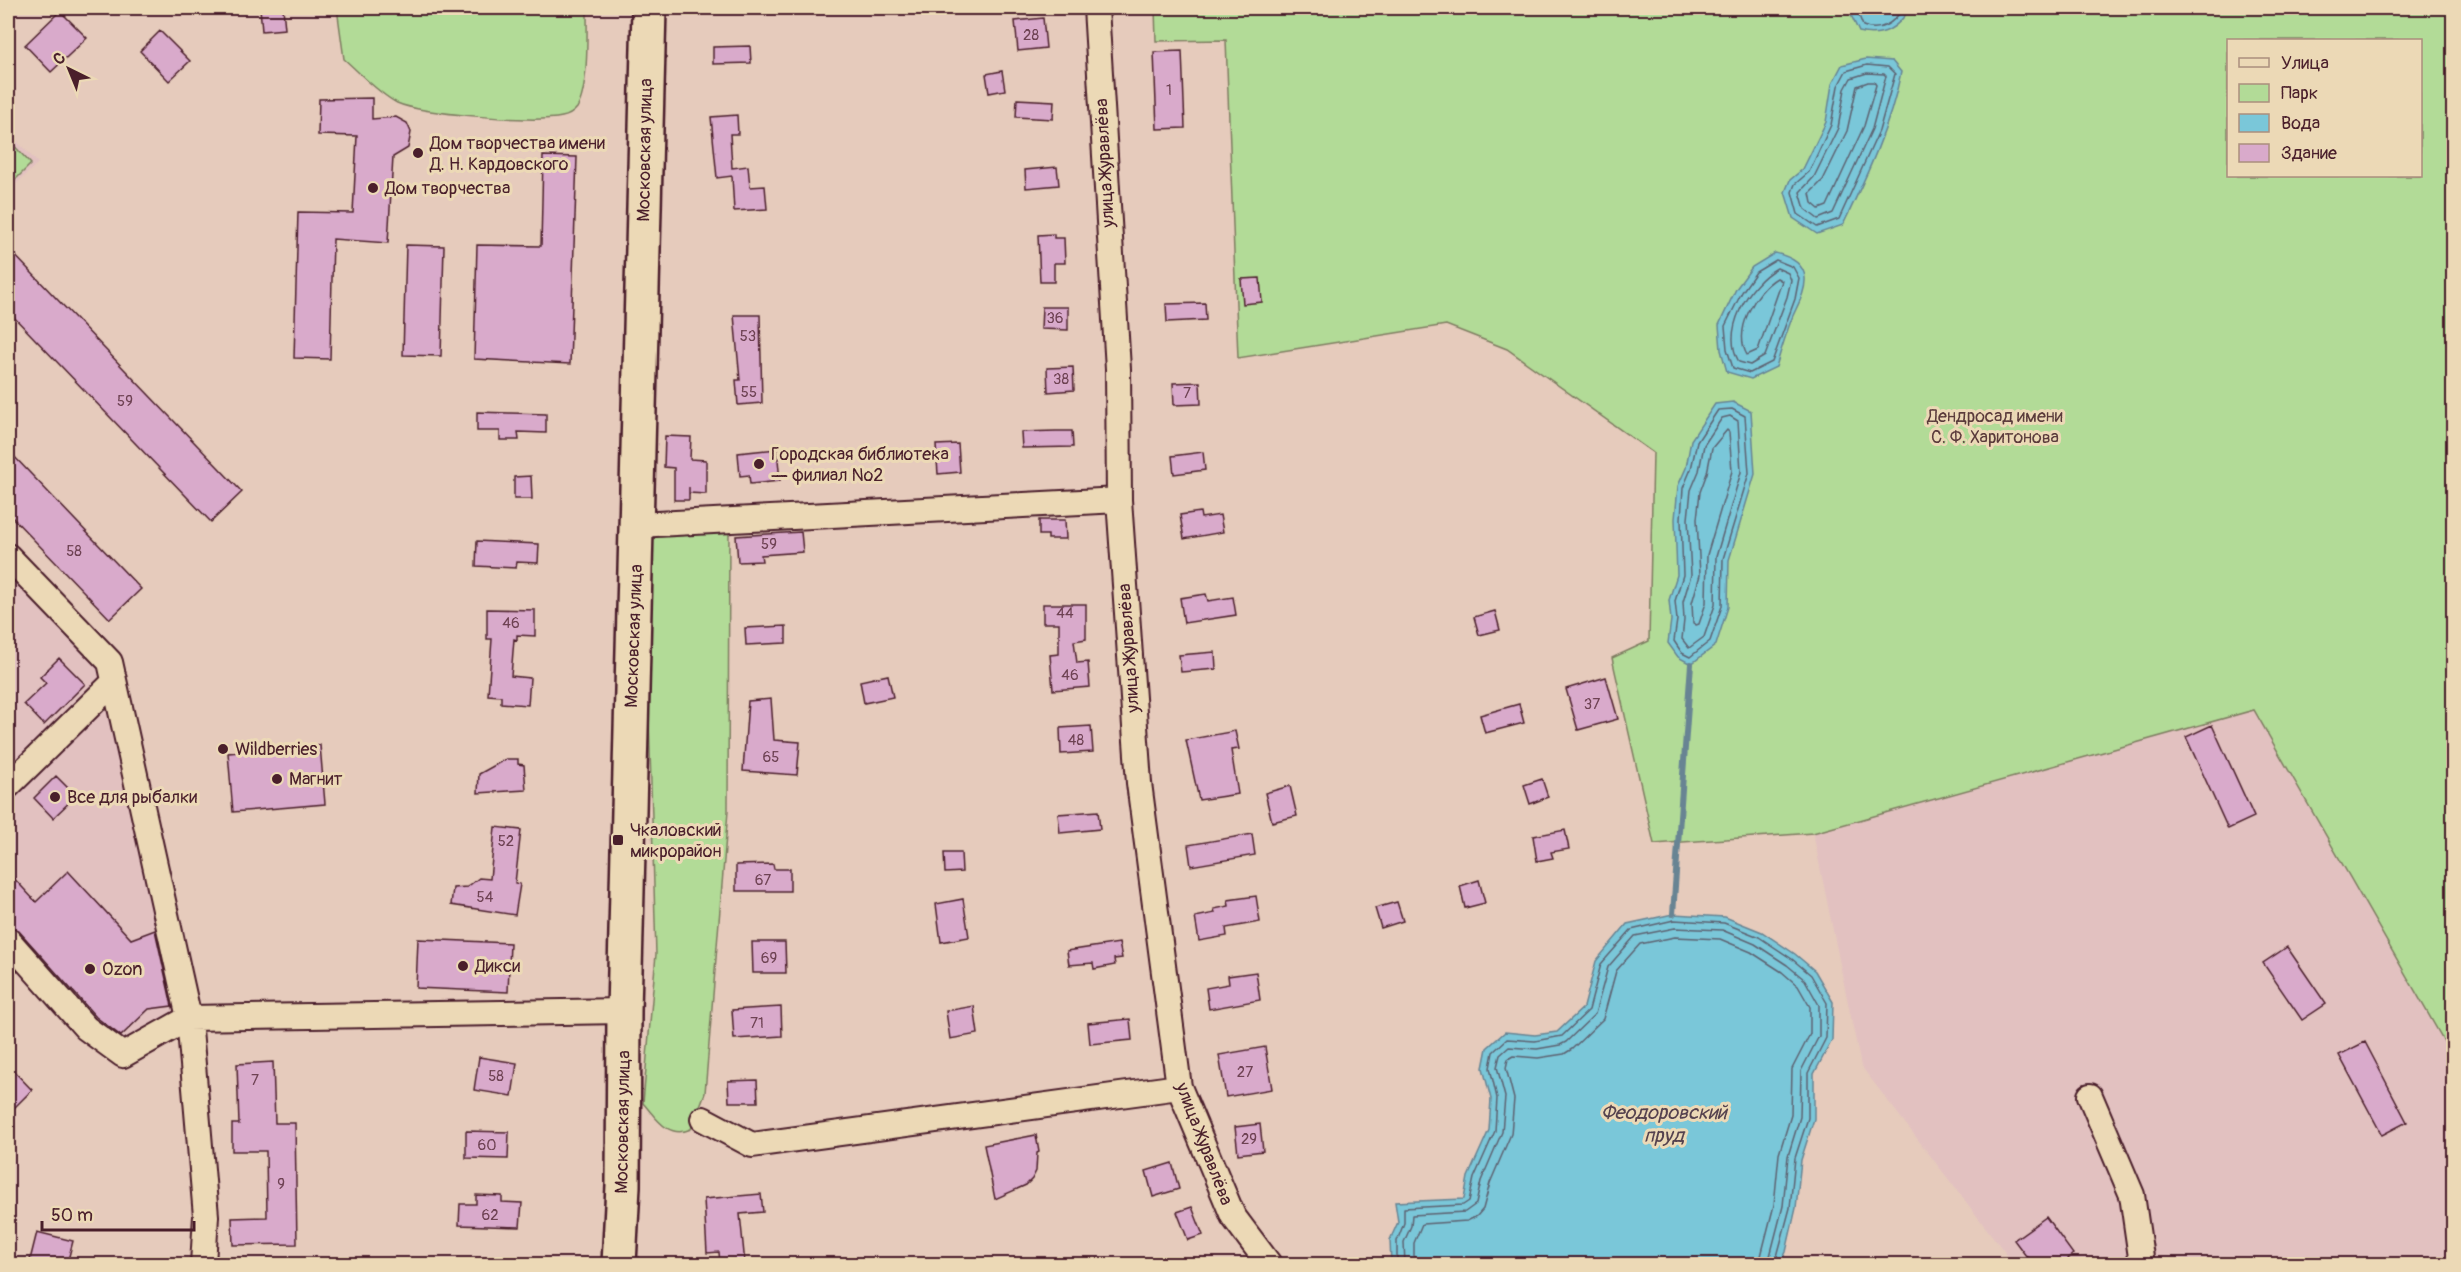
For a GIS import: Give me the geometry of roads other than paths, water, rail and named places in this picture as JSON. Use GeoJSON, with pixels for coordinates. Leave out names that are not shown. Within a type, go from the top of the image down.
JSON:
{"type":"FeatureCollection","features":[{"type":"Feature","properties":{"kind":"main road","name":"Московская улица"},"geometry":{"type":"LineString","coordinates":[[619,1264],[623,1186],[624,1011],[649,8]]}},
{"type":"Feature","properties":{"kind":"street","name":"улица Журавлёва"},"geometry":{"type":"LineString","coordinates":[[1096,8],[1118,369],[1119,500],[1139,783],[1179,1087],[1233,1216],[1269,1264]]}},
{"type":"Feature","properties":{"kind":"street"},"geometry":{"type":"LineString","coordinates":[[637,525],[1119,500]]}},
{"type":"Feature","properties":{"kind":"street"},"geometry":{"type":"LineString","coordinates":[[8,556],[110,662],[189,1018],[206,1216],[203,1264]]}},
{"type":"Feature","properties":{"kind":"street"},"geometry":{"type":"LineString","coordinates":[[8,786],[114,682]]}},
{"type":"Feature","properties":{"kind":"street"},"geometry":{"type":"LineString","coordinates":[[8,940],[86,1028],[123,1056],[189,1018],[624,1011]]}},
{"type":"Feature","properties":{"kind":"street"},"geometry":{"type":"LineString","coordinates":[[703,1119],[752,1145],[1179,1087]]}},
{"type":"Feature","properties":{"kind":"street"},"geometry":{"type":"LineString","coordinates":[[2090,1096],[2132,1195],[2142,1264]]}},
{"type":"Feature","properties":{"kind":"water"},"geometry":{"type":"Polygon","coordinates":[[[1851,8],[1910,8],[1889,30],[1868,34],[1859,32],[1851,15],[1851,8]]]}},
{"type":"Feature","properties":{"kind":"water"},"geometry":{"type":"Polygon","coordinates":[[[1866,59],[1892,61],[1901,72],[1891,112],[1861,188],[1843,225],[1817,234],[1793,218],[1785,192],[1790,180],[1803,169],[1826,122],[1832,84],[1842,65],[1866,59]]]}},
{"type":"Feature","properties":{"kind":"water"},"geometry":{"type":"Polygon","coordinates":[[[1775,253],[1790,258],[1798,264],[1805,278],[1803,294],[1776,367],[1751,379],[1727,372],[1721,350],[1719,325],[1736,289],[1752,267],[1775,253]]]}},
{"type":"Feature","properties":{"kind":"water"},"geometry":{"type":"Polygon","coordinates":[[[1733,402],[1751,411],[1755,474],[1729,560],[1728,607],[1716,645],[1691,664],[1678,657],[1668,643],[1671,620],[1669,600],[1677,575],[1675,519],[1678,486],[1686,468],[1691,440],[1715,404],[1733,402]]]}},
{"type":"Feature","properties":{"kind":"water","name":"Феодоровский пруд"},"geometry":{"type":"Polygon","coordinates":[[[1673,914],[1725,917],[1762,932],[1795,954],[1815,971],[1833,1002],[1832,1040],[1814,1074],[1814,1119],[1801,1160],[1796,1208],[1786,1252],[1780,1264],[1391,1264],[1390,1240],[1398,1222],[1395,1202],[1464,1199],[1468,1177],[1489,1130],[1491,1099],[1483,1068],[1487,1048],[1505,1032],[1535,1035],[1557,1032],[1584,1007],[1596,961],[1627,924],[1673,914]]]}},
{"type":"Feature","properties":{"kind":"waterway"},"geometry":{"type":"LineString","coordinates":[[1673,914],[1691,664]]}},
{"type":"Feature","properties":{"kind":"place","name":"Дом творчества имени Д. Н. Кардовского"},"geometry":{"type":"Point","coordinates":[418,153]}},
{"type":"Feature","properties":{"kind":"place","name":"Дом творчества"},"geometry":{"type":"Point","coordinates":[373,188]}},
{"type":"Feature","properties":{"kind":"place","name":"Городская библиотека — филиал №2"},"geometry":{"type":"Point","coordinates":[759,464]}},
{"type":"Feature","properties":{"kind":"place","name":"Wildberries"},"geometry":{"type":"Point","coordinates":[223,749]}},
{"type":"Feature","properties":{"kind":"place","name":"Магнит"},"geometry":{"type":"Point","coordinates":[277,779]}},
{"type":"Feature","properties":{"kind":"place","name":"Все для рыбалки"},"geometry":{"type":"Point","coordinates":[55,797]}},
{"type":"Feature","properties":{"kind":"place","name":"Чкаловский микрорайон"},"geometry":{"type":"Point","coordinates":[618,840]}},
{"type":"Feature","properties":{"kind":"place","name":"Дикси"},"geometry":{"type":"Point","coordinates":[463,966]}},
{"type":"Feature","properties":{"kind":"place","name":"Ozon"},"geometry":{"type":"Point","coordinates":[90,969]}},
{"type":"Feature","properties":{"kind":"park label","name":"Дендросад имени С. Ф. Харитонова"},"geometry":{"type":"Point","coordinates":[1995,426]}}]}
